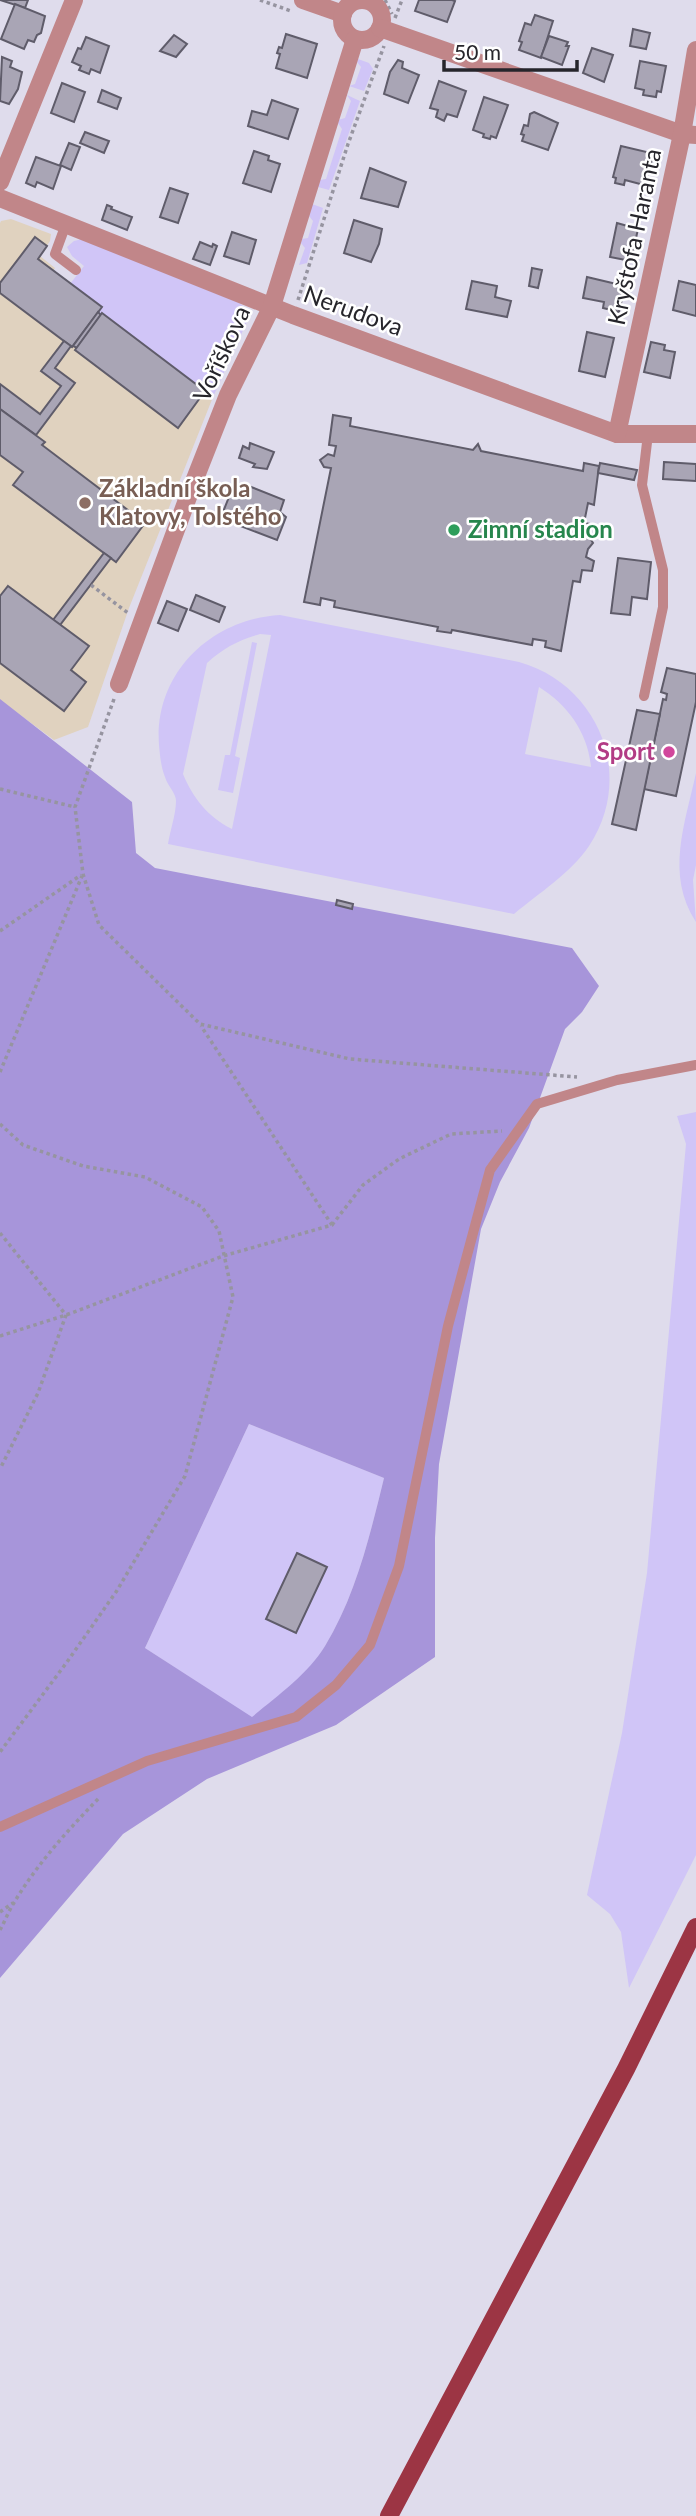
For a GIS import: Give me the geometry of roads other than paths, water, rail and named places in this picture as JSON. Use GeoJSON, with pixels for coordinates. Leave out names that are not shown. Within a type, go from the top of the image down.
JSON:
{"type":"FeatureCollection","features":[{"type":"Feature","properties":{"kind":"main road"},"geometry":{"type":"LineString","coordinates":[[389,2516],[632,2057],[696,1927]]}},
{"type":"Feature","properties":{"kind":"street"},"geometry":{"type":"LineString","coordinates":[[0,182],[74,0]]}},
{"type":"Feature","properties":{"kind":"street"},"geometry":{"type":"LineString","coordinates":[[303,0],[343,14]]}},
{"type":"Feature","properties":{"kind":"street"},"geometry":{"type":"LineString","coordinates":[[388,23],[371,38],[355,39],[344,29],[343,14],[351,4],[373,0],[388,23],[689,134]]}},
{"type":"Feature","properties":{"kind":"street","name":"Voříškova"},"geometry":{"type":"LineString","coordinates":[[119,684],[219,419],[271,306],[355,39]]}},
{"type":"Feature","properties":{"kind":"street","name":"Kryštofa Haranta"},"geometry":{"type":"LineString","coordinates":[[617,435],[689,134],[696,50]]}},
{"type":"Feature","properties":{"kind":"street","name":"Nerudova"},"geometry":{"type":"LineString","coordinates":[[0,198],[293,315],[617,435],[696,434]]}},
{"type":"Feature","properties":{"kind":"lane"},"geometry":{"type":"LineString","coordinates":[[66,224],[55,254],[76,270]]}},
{"type":"Feature","properties":{"kind":"lane"},"geometry":{"type":"LineString","coordinates":[[644,696],[663,607],[663,570],[642,485],[648,434]]}},
{"type":"Feature","properties":{"kind":"lane"},"geometry":{"type":"LineString","coordinates":[[0,1828],[147,1761],[296,1717],[336,1685],[370,1645],[399,1566],[448,1326],[490,1170],[537,1104],[617,1080],[696,1065]]}},
{"type":"Feature","properties":{"kind":"place","name":"Základní škola Klatovy, Tolstého"},"geometry":{"type":"Point","coordinates":[85,503]}},
{"type":"Feature","properties":{"kind":"place","name":"Zimní stadion"},"geometry":{"type":"Point","coordinates":[454,530]}},
{"type":"Feature","properties":{"kind":"place","name":"Sport"},"geometry":{"type":"Point","coordinates":[669,752]}}]}
